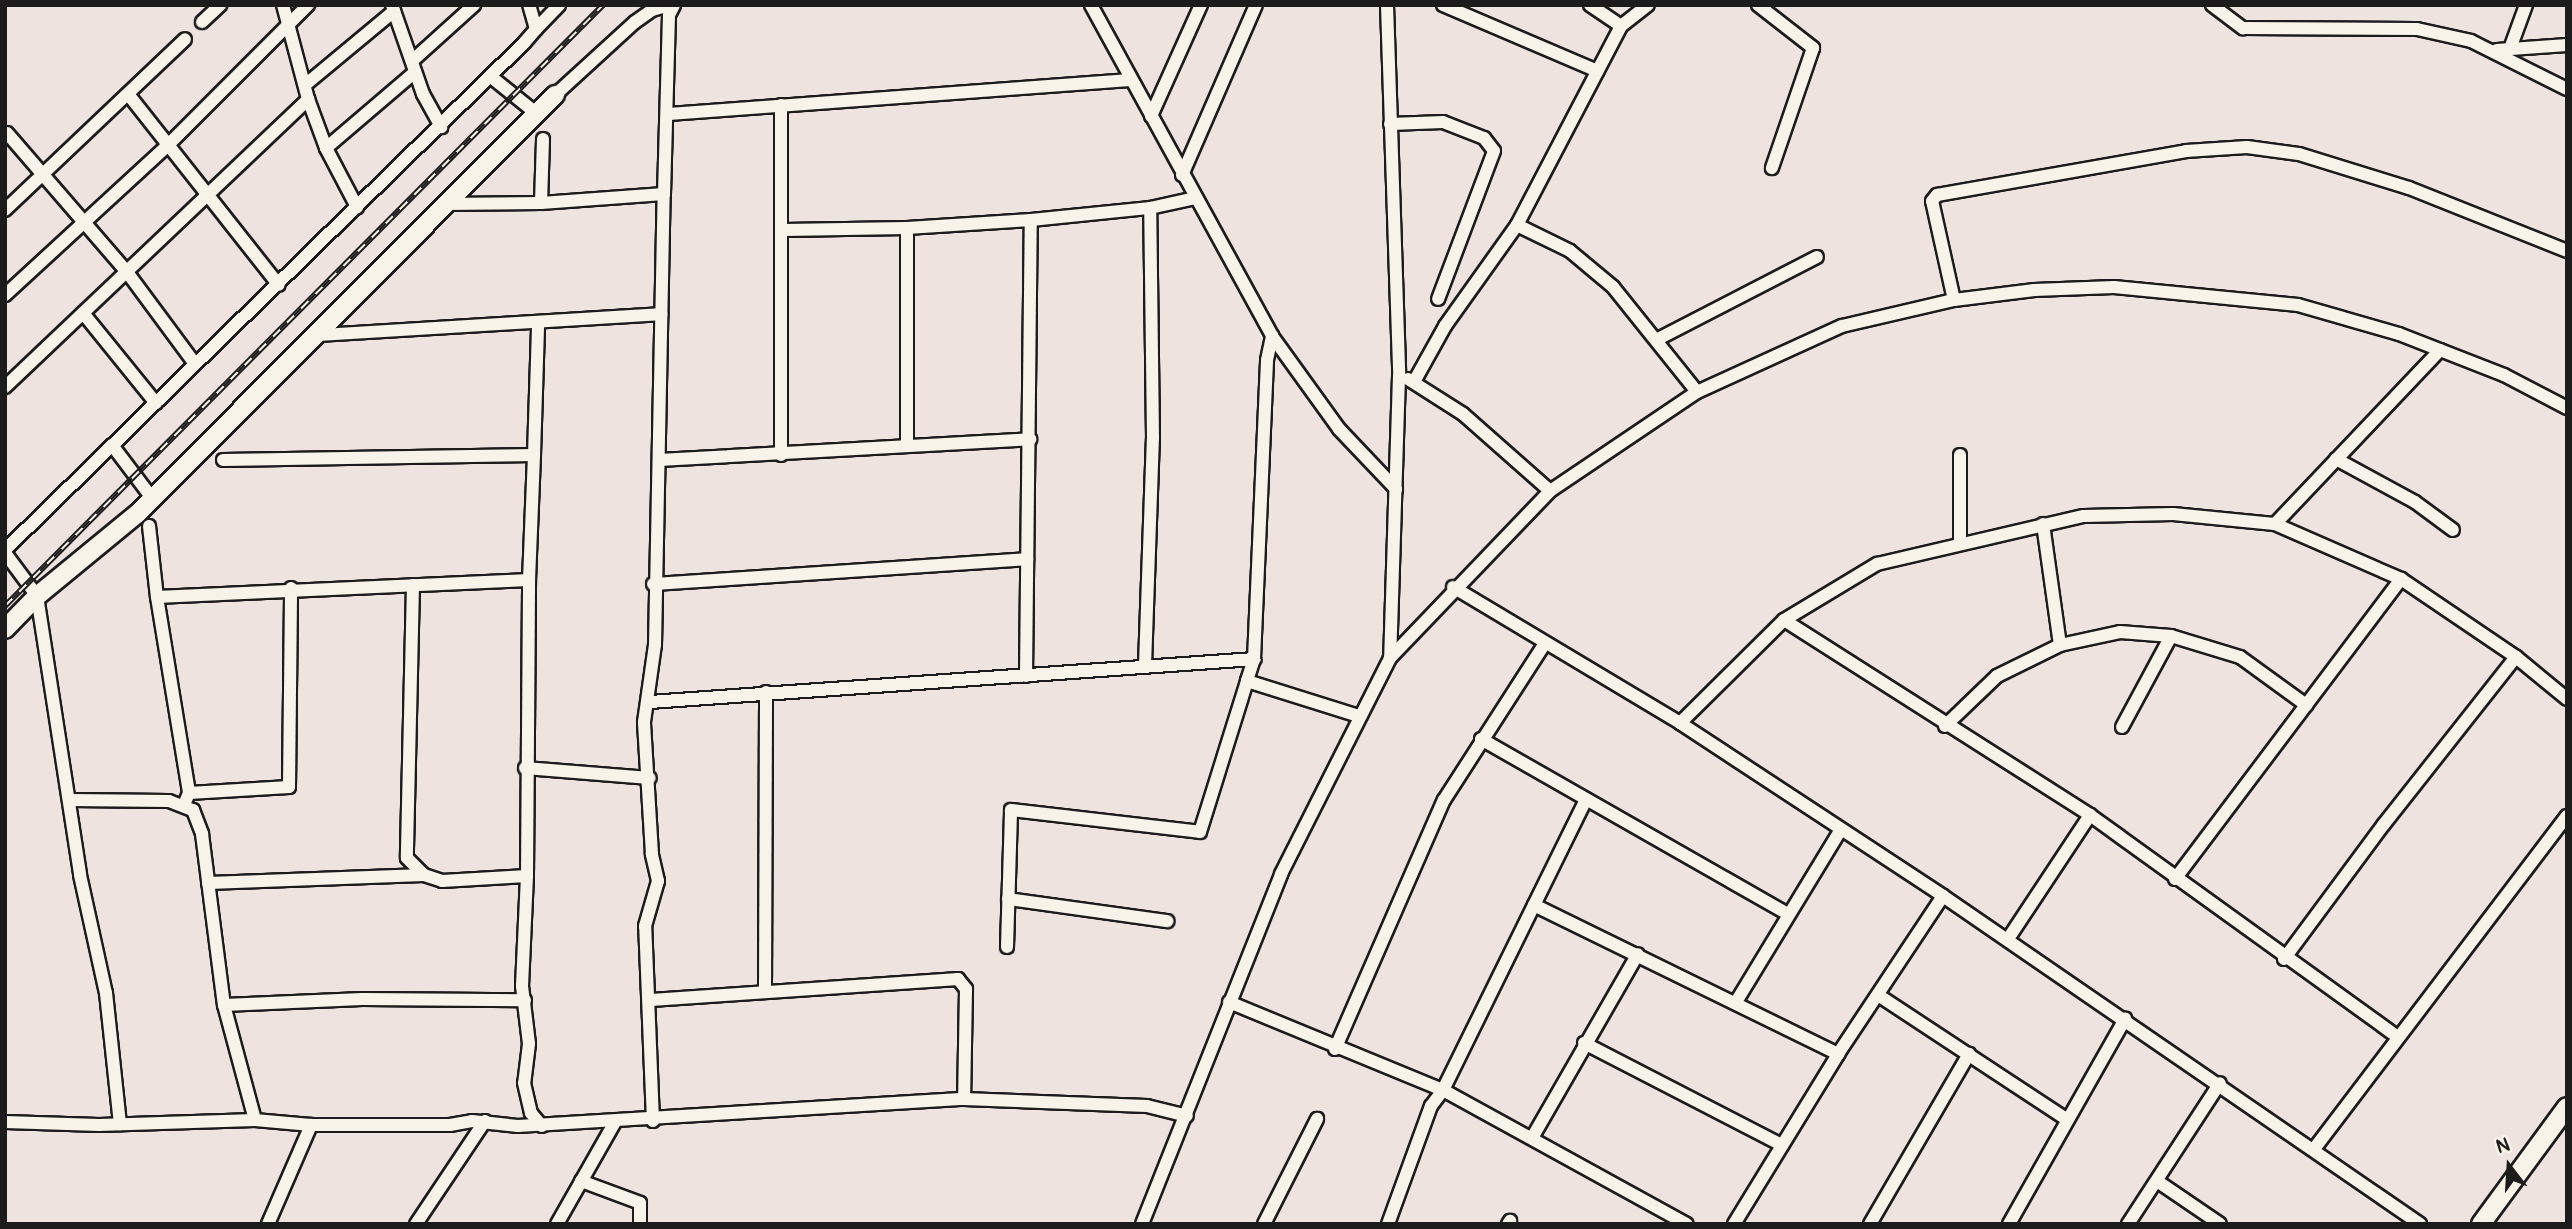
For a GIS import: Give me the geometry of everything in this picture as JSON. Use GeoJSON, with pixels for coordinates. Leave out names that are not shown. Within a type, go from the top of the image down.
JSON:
{"type":"FeatureCollection","features":[{"type":"Feature","properties":{"kind":"main road"},"geometry":{"type":"LineString","coordinates":[[5,629],[37,596],[152,498],[320,335],[445,204],[555,95]]}},
{"type":"Feature","properties":{"kind":"main road"},"geometry":{"type":"LineString","coordinates":[[2481,1224],[2567,1107]]}},
{"type":"Feature","properties":{"kind":"street"},"geometry":{"type":"LineString","coordinates":[[202,22],[220,5]]}},
{"type":"Feature","properties":{"kind":"street"},"geometry":{"type":"LineString","coordinates":[[283,5],[308,99],[326,148],[357,207]]}},
{"type":"Feature","properties":{"kind":"street"},"geometry":{"type":"LineString","coordinates":[[5,295],[166,147],[309,5]]}},
{"type":"Feature","properties":{"kind":"street"},"geometry":{"type":"LineString","coordinates":[[326,148],[413,67],[474,5]]}},
{"type":"Feature","properties":{"kind":"street"},"geometry":{"type":"LineString","coordinates":[[529,5],[536,29]]}},
{"type":"Feature","properties":{"kind":"street"},"geometry":{"type":"LineString","coordinates":[[120,1124],[106,993],[80,875],[37,596],[5,552],[441,127],[559,5]]}},
{"type":"Feature","properties":{"kind":"street"},"geometry":{"type":"LineString","coordinates":[[555,95],[635,22],[652,10],[673,5]]}},
{"type":"Feature","properties":{"kind":"street"},"geometry":{"type":"LineString","coordinates":[[653,1121],[651,1000],[645,926],[658,881],[652,854],[650,778],[644,722],[650,702],[655,645],[653,584],[659,460],[669,15],[673,5]]}},
{"type":"Feature","properties":{"kind":"street"},"geometry":{"type":"LineString","coordinates":[[1091,5],[1272,336],[1339,429],[1396,489]]}},
{"type":"Feature","properties":{"kind":"street"},"geometry":{"type":"LineString","coordinates":[[1151,116],[1201,5]]}},
{"type":"Feature","properties":{"kind":"street"},"geometry":{"type":"LineString","coordinates":[[1182,175],[1256,5]]}},
{"type":"Feature","properties":{"kind":"street"},"geometry":{"type":"LineString","coordinates":[[1387,5],[1399,376],[1390,658]]}},
{"type":"Feature","properties":{"kind":"street"},"geometry":{"type":"LineString","coordinates":[[1443,5],[1598,71]]}},
{"type":"Feature","properties":{"kind":"street"},"geometry":{"type":"LineString","coordinates":[[1590,5],[1621,26]]}},
{"type":"Feature","properties":{"kind":"street"},"geometry":{"type":"LineString","coordinates":[[1415,380],[1445,326],[1517,225],[1621,26],[1648,5]]}},
{"type":"Feature","properties":{"kind":"street"},"geometry":{"type":"LineString","coordinates":[[1758,5],[1813,48],[1772,169]]}},
{"type":"Feature","properties":{"kind":"street"},"geometry":{"type":"LineString","coordinates":[[2211,5],[2243,28],[2417,29],[2497,50],[2524,70],[2567,89]]}},
{"type":"Feature","properties":{"kind":"street"},"geometry":{"type":"LineString","coordinates":[[2511,46],[2526,5]]}},
{"type":"Feature","properties":{"kind":"street"},"geometry":{"type":"LineString","coordinates":[[304,86],[393,8],[413,67],[441,127]]}},
{"type":"Feature","properties":{"kind":"street"},"geometry":{"type":"LineString","coordinates":[[5,210],[185,40]]}},
{"type":"Feature","properties":{"kind":"street"},"geometry":{"type":"LineString","coordinates":[[2497,50],[2511,46],[2567,45]]}},
{"type":"Feature","properties":{"kind":"street"},"geometry":{"type":"LineString","coordinates":[[490,76],[536,113]]}},
{"type":"Feature","properties":{"kind":"street"},"geometry":{"type":"LineString","coordinates":[[668,114],[1131,80]]}},
{"type":"Feature","properties":{"kind":"street"},"geometry":{"type":"LineString","coordinates":[[128,94],[166,147],[279,285]]}},
{"type":"Feature","properties":{"kind":"street"},"geometry":{"type":"LineString","coordinates":[[5,387],[208,197],[308,99]]}},
{"type":"Feature","properties":{"kind":"street"},"geometry":{"type":"LineString","coordinates":[[781,105],[784,230],[781,455]]}},
{"type":"Feature","properties":{"kind":"street"},"geometry":{"type":"LineString","coordinates":[[1390,124],[1443,122],[1484,138],[1494,151],[1438,299]]}},
{"type":"Feature","properties":{"kind":"street"},"geometry":{"type":"LineString","coordinates":[[7,133],[127,272],[195,364]]}},
{"type":"Feature","properties":{"kind":"street"},"geometry":{"type":"LineString","coordinates":[[541,203],[542,139]]}},
{"type":"Feature","properties":{"kind":"street"},"geometry":{"type":"LineString","coordinates":[[1954,300],[1932,201],[1937,195],[2186,151],[2247,147],[2299,154],[2409,188],[2567,251]]}},
{"type":"Feature","properties":{"kind":"street"},"geometry":{"type":"LineString","coordinates":[[445,204],[541,203],[664,194]]}},
{"type":"Feature","properties":{"kind":"street"},"geometry":{"type":"LineString","coordinates":[[784,230],[907,228],[1031,220],[1150,208],[1195,198]]}},
{"type":"Feature","properties":{"kind":"street"},"geometry":{"type":"LineString","coordinates":[[1145,665],[1153,438],[1150,208]]}},
{"type":"Feature","properties":{"kind":"street"},"geometry":{"type":"LineString","coordinates":[[1026,676],[1031,220]]}},
{"type":"Feature","properties":{"kind":"street"},"geometry":{"type":"LineString","coordinates":[[1517,225],[1570,251],[1613,287],[1697,392]]}},
{"type":"Feature","properties":{"kind":"street"},"geometry":{"type":"LineString","coordinates":[[907,228],[907,443]]}},
{"type":"Feature","properties":{"kind":"street"},"geometry":{"type":"LineString","coordinates":[[1656,340],[1817,257]]}},
{"type":"Feature","properties":{"kind":"street"},"geometry":{"type":"LineString","coordinates":[[1142,1224],[1281,874],[1390,658],[1453,587],[1550,491],[1697,392],[1842,326],[1954,300],[2034,290],[2114,287],[2223,295],[2298,305],[2440,350],[2504,374],[2567,408]]}},
{"type":"Feature","properties":{"kind":"street"},"geometry":{"type":"LineString","coordinates":[[83,313],[156,403]]}},
{"type":"Feature","properties":{"kind":"street"},"geometry":{"type":"LineString","coordinates":[[320,335],[538,325],[661,314]]}},
{"type":"Feature","properties":{"kind":"street"},"geometry":{"type":"LineString","coordinates":[[538,325],[525,768],[525,1000],[529,1044],[524,1083],[531,1113],[542,1126]]}},
{"type":"Feature","properties":{"kind":"street"},"geometry":{"type":"LineString","coordinates":[[1007,947],[1011,810],[1200,832],[1254,659],[1267,360],[1272,336]]}},
{"type":"Feature","properties":{"kind":"street"},"geometry":{"type":"LineString","coordinates":[[2275,524],[2440,350]]}},
{"type":"Feature","properties":{"kind":"street"},"geometry":{"type":"LineString","coordinates":[[1399,376],[1415,380],[1463,414],[1550,491]]}},
{"type":"Feature","properties":{"kind":"street"},"geometry":{"type":"LineString","coordinates":[[659,460],[781,455],[907,443],[1030,439]]}},
{"type":"Feature","properties":{"kind":"street"},"geometry":{"type":"LineString","coordinates":[[112,445],[152,498]]}},
{"type":"Feature","properties":{"kind":"street"},"geometry":{"type":"LineString","coordinates":[[223,460],[534,455]]}},
{"type":"Feature","properties":{"kind":"street"},"geometry":{"type":"LineString","coordinates":[[1960,455],[1961,541]]}},
{"type":"Feature","properties":{"kind":"street"},"geometry":{"type":"LineString","coordinates":[[2336,459],[2415,502],[2453,530]]}},
{"type":"Feature","properties":{"kind":"street"},"geometry":{"type":"LineString","coordinates":[[1680,723],[1784,620],[1877,564],[1961,541],[2084,516],[2173,514],[2275,524],[2401,579],[2516,657],[2567,699]]}},
{"type":"Feature","properties":{"kind":"street"},"geometry":{"type":"LineString","coordinates":[[2043,524],[2060,645]]}},
{"type":"Feature","properties":{"kind":"street"},"geometry":{"type":"LineString","coordinates":[[149,526],[186,798],[198,820],[224,1005],[255,1120]]}},
{"type":"Feature","properties":{"kind":"street"},"geometry":{"type":"LineString","coordinates":[[653,584],[1027,559]]}},
{"type":"Feature","properties":{"kind":"street"},"geometry":{"type":"LineString","coordinates":[[2175,879],[2401,579]]}},
{"type":"Feature","properties":{"kind":"street"},"geometry":{"type":"LineString","coordinates":[[157,597],[291,588],[530,580]]}},
{"type":"Feature","properties":{"kind":"street"},"geometry":{"type":"LineString","coordinates":[[412,585],[405,847],[411,867],[442,881],[527,876]]}},
{"type":"Feature","properties":{"kind":"street"},"geometry":{"type":"LineString","coordinates":[[1453,587],[1544,645],[1680,723],[1840,831],[1943,896],[2220,1083],[2420,1224]]}},
{"type":"Feature","properties":{"kind":"street"},"geometry":{"type":"LineString","coordinates":[[70,800],[186,798],[289,787],[291,588]]}},
{"type":"Feature","properties":{"kind":"street"},"geometry":{"type":"LineString","coordinates":[[1784,620],[1945,726],[2090,816],[2284,959],[2398,1037]]}},
{"type":"Feature","properties":{"kind":"street"},"geometry":{"type":"LineString","coordinates":[[1945,726],[1997,676],[2060,645],[2120,632],[2171,636],[2240,657],[2306,705]]}},
{"type":"Feature","properties":{"kind":"street"},"geometry":{"type":"LineString","coordinates":[[2122,727],[2171,636]]}},
{"type":"Feature","properties":{"kind":"street"},"geometry":{"type":"LineString","coordinates":[[1335,1049],[1444,800],[1480,739],[1544,645]]}},
{"type":"Feature","properties":{"kind":"street"},"geometry":{"type":"LineString","coordinates":[[2284,959],[2384,824],[2516,657]]}},
{"type":"Feature","properties":{"kind":"street"},"geometry":{"type":"LineString","coordinates":[[650,702],[1254,659]]}},
{"type":"Feature","properties":{"kind":"street"},"geometry":{"type":"LineString","coordinates":[[1247,681],[1359,716]]}},
{"type":"Feature","properties":{"kind":"street"},"geometry":{"type":"LineString","coordinates":[[765,990],[766,692]]}},
{"type":"Feature","properties":{"kind":"street"},"geometry":{"type":"LineString","coordinates":[[1480,739],[1786,913]]}},
{"type":"Feature","properties":{"kind":"street"},"geometry":{"type":"LineString","coordinates":[[525,768],[650,778]]}},
{"type":"Feature","properties":{"kind":"street"},"geometry":{"type":"LineString","coordinates":[[1388,1224],[1430,1106],[1443,1090],[1586,799]]}},
{"type":"Feature","properties":{"kind":"street"},"geometry":{"type":"LineString","coordinates":[[2008,939],[2090,816]]}},
{"type":"Feature","properties":{"kind":"street"},"geometry":{"type":"LineString","coordinates":[[2314,1149],[2567,816]]}},
{"type":"Feature","properties":{"kind":"street"},"geometry":{"type":"LineString","coordinates":[[1736,1002],[1786,913],[1840,831]]}},
{"type":"Feature","properties":{"kind":"street"},"geometry":{"type":"LineString","coordinates":[[208,883],[424,875]]}},
{"type":"Feature","properties":{"kind":"street"},"geometry":{"type":"LineString","coordinates":[[1734,1224],[1838,1054],[1943,896]]}},
{"type":"Feature","properties":{"kind":"street"},"geometry":{"type":"LineString","coordinates":[[1008,899],[1167,921]]}},
{"type":"Feature","properties":{"kind":"street"},"geometry":{"type":"LineString","coordinates":[[1534,905],[1838,1054]]}},
{"type":"Feature","properties":{"kind":"street"},"geometry":{"type":"LineString","coordinates":[[1532,1139],[1584,1043],[1638,954]]}},
{"type":"Feature","properties":{"kind":"street"},"geometry":{"type":"LineString","coordinates":[[651,1000],[958,978],[966,989],[964,1099]]}},
{"type":"Feature","properties":{"kind":"street"},"geometry":{"type":"LineString","coordinates":[[1878,995],[2066,1119]]}},
{"type":"Feature","properties":{"kind":"street"},"geometry":{"type":"LineString","coordinates":[[224,1005],[327,999],[525,1000]]}},
{"type":"Feature","properties":{"kind":"street"},"geometry":{"type":"LineString","coordinates":[[1229,1002],[1335,1049],[1443,1090],[1687,1224]]}},
{"type":"Feature","properties":{"kind":"street"},"geometry":{"type":"LineString","coordinates":[[2009,1224],[2066,1119],[2125,1019]]}},
{"type":"Feature","properties":{"kind":"street"},"geometry":{"type":"LineString","coordinates":[[1584,1043],[1782,1145]]}},
{"type":"Feature","properties":{"kind":"street"},"geometry":{"type":"LineString","coordinates":[[1870,1224],[1969,1054]]}},
{"type":"Feature","properties":{"kind":"street"},"geometry":{"type":"LineString","coordinates":[[2128,1224],[2220,1083]]}},
{"type":"Feature","properties":{"kind":"street"},"geometry":{"type":"LineString","coordinates":[[5,1122],[120,1124],[255,1120],[311,1125],[485,1121],[542,1126],[964,1099],[1147,1106],[1187,1116]]}},
{"type":"Feature","properties":{"kind":"street"},"geometry":{"type":"LineString","coordinates":[[1264,1224],[1317,1119]]}},
{"type":"Feature","properties":{"kind":"street"},"geometry":{"type":"LineString","coordinates":[[416,1224],[485,1121]]}},
{"type":"Feature","properties":{"kind":"street"},"geometry":{"type":"LineString","coordinates":[[557,1224],[615,1122]]}},
{"type":"Feature","properties":{"kind":"street"},"geometry":{"type":"LineString","coordinates":[[268,1224],[311,1125]]}},
{"type":"Feature","properties":{"kind":"street"},"geometry":{"type":"LineString","coordinates":[[581,1181],[640,1203],[640,1224]]}},
{"type":"Feature","properties":{"kind":"street"},"geometry":{"type":"LineString","coordinates":[[2157,1181],[2220,1224]]}},
{"type":"Feature","properties":{"kind":"railway"},"geometry":{"type":"LineString","coordinates":[[5,606],[603,5]]}}]}
